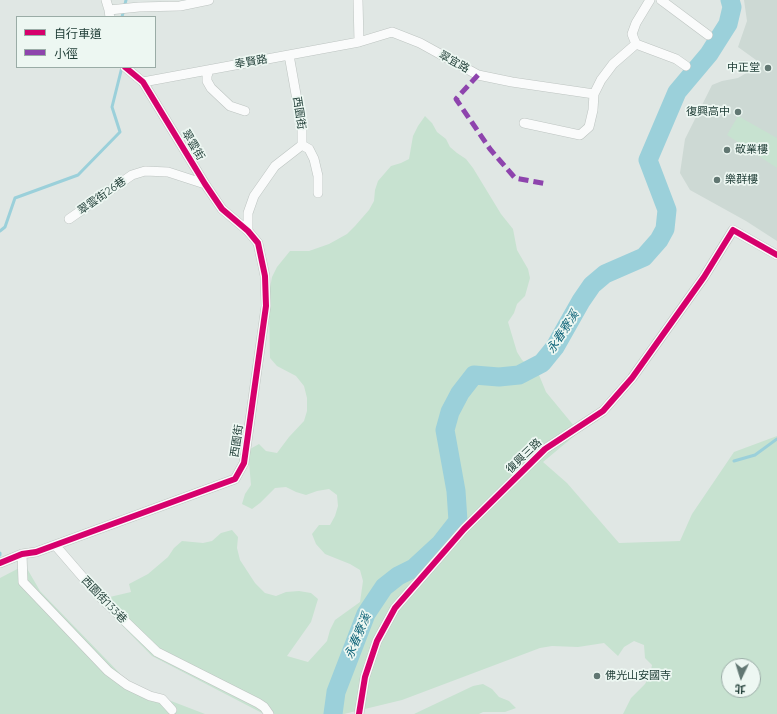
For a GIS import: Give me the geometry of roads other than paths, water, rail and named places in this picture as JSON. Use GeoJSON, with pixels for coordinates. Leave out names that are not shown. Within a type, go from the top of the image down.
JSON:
{"type":"FeatureCollection","features":[{"type":"Feature","properties":{"kind":"street"},"geometry":{"type":"LineString","coordinates":[[106,0],[110,13],[139,7],[180,6],[210,0]]}},
{"type":"Feature","properties":{"kind":"street"},"geometry":{"type":"LineString","coordinates":[[358,0],[358,42]]}},
{"type":"Feature","properties":{"kind":"street"},"geometry":{"type":"LineString","coordinates":[[650,0],[636,23],[632,34],[636,44],[676,59],[686,66]]}},
{"type":"Feature","properties":{"kind":"street"},"geometry":{"type":"LineString","coordinates":[[661,0],[708,35]]}},
{"type":"Feature","properties":{"kind":"street","name":"翠宜路"},"geometry":{"type":"LineString","coordinates":[[358,42],[392,32],[420,43],[478,75],[512,82],[594,94]]}},
{"type":"Feature","properties":{"kind":"street","name":"奉賢路"},"geometry":{"type":"LineString","coordinates":[[143,82],[358,42]]}},
{"type":"Feature","properties":{"kind":"street"},"geometry":{"type":"LineString","coordinates":[[524,123],[580,135],[589,128],[594,110],[594,94],[601,80],[614,64],[636,44]]}},
{"type":"Feature","properties":{"kind":"street","name":"西園街"},"geometry":{"type":"LineString","coordinates":[[0,563],[22,554],[36,552],[235,478],[244,463],[266,306],[265,276],[258,243],[248,231],[248,213],[254,196],[275,166],[302,145],[302,128],[289,55]]}},
{"type":"Feature","properties":{"kind":"street","name":"翠雲街"},"geometry":{"type":"LineString","coordinates":[[126,68],[143,82],[205,184],[222,209],[248,231]]}},
{"type":"Feature","properties":{"kind":"street"},"geometry":{"type":"LineString","coordinates":[[209,70],[207,76],[211,88],[230,106],[245,112]]}},
{"type":"Feature","properties":{"kind":"street"},"geometry":{"type":"LineString","coordinates":[[302,145],[309,149],[314,159],[318,176],[318,193]]}},
{"type":"Feature","properties":{"kind":"street","name":"翠雲街26巷"},"geometry":{"type":"LineString","coordinates":[[69,219],[132,175],[145,171],[168,172],[205,184]]}},
{"type":"Feature","properties":{"kind":"street","name":"復興三路"},"geometry":{"type":"LineString","coordinates":[[359,714],[365,677],[377,641],[395,608],[464,529],[545,449],[603,411],[632,378],[704,277],[733,230],[777,255]]}},
{"type":"Feature","properties":{"kind":"street","name":"西園街133巷"},"geometry":{"type":"LineString","coordinates":[[55,545],[99,596],[157,652],[258,703],[264,707],[269,714]]}},
{"type":"Feature","properties":{"kind":"street"},"geometry":{"type":"LineString","coordinates":[[22,554],[23,582],[108,671],[127,685],[150,696],[162,699],[172,710]]}},
{"type":"Feature","properties":{"kind":"waterway"},"geometry":{"type":"LineString","coordinates":[[122,16],[126,0]]}},
{"type":"Feature","properties":{"kind":"waterway","name":"永春寮溪"},"geometry":{"type":"LineString","coordinates":[[333,714],[336,692],[366,614],[384,587],[398,576],[414,568],[440,544],[458,521],[456,491],[445,430],[450,412],[460,393],[474,375],[499,377],[519,375],[542,363],[555,347],[581,301],[592,285],[605,274],[644,257],[659,240],[665,229],[667,210],[648,160],[677,92],[709,54],[728,24],[732,7],[730,0]]}},
{"type":"Feature","properties":{"kind":"waterway"},"geometry":{"type":"LineString","coordinates":[[0,231],[5,227],[15,198],[78,175],[120,132],[112,107],[122,68]]}},
{"type":"Feature","properties":{"kind":"waterway"},"geometry":{"type":"LineString","coordinates":[[734,461],[755,455],[777,439]]}},
{"type":"Feature","properties":{"kind":"place","name":"中正堂"},"geometry":{"type":"Point","coordinates":[768,68]}},
{"type":"Feature","properties":{"kind":"place","name":"復興高中"},"geometry":{"type":"Point","coordinates":[738,112]}},
{"type":"Feature","properties":{"kind":"place","name":"敬業樓"},"geometry":{"type":"Point","coordinates":[727,150]}},
{"type":"Feature","properties":{"kind":"place","name":"樂群樓"},"geometry":{"type":"Point","coordinates":[717,180]}},
{"type":"Feature","properties":{"kind":"place","name":"佛光山安國寺"},"geometry":{"type":"Point","coordinates":[597,676]}}]}
